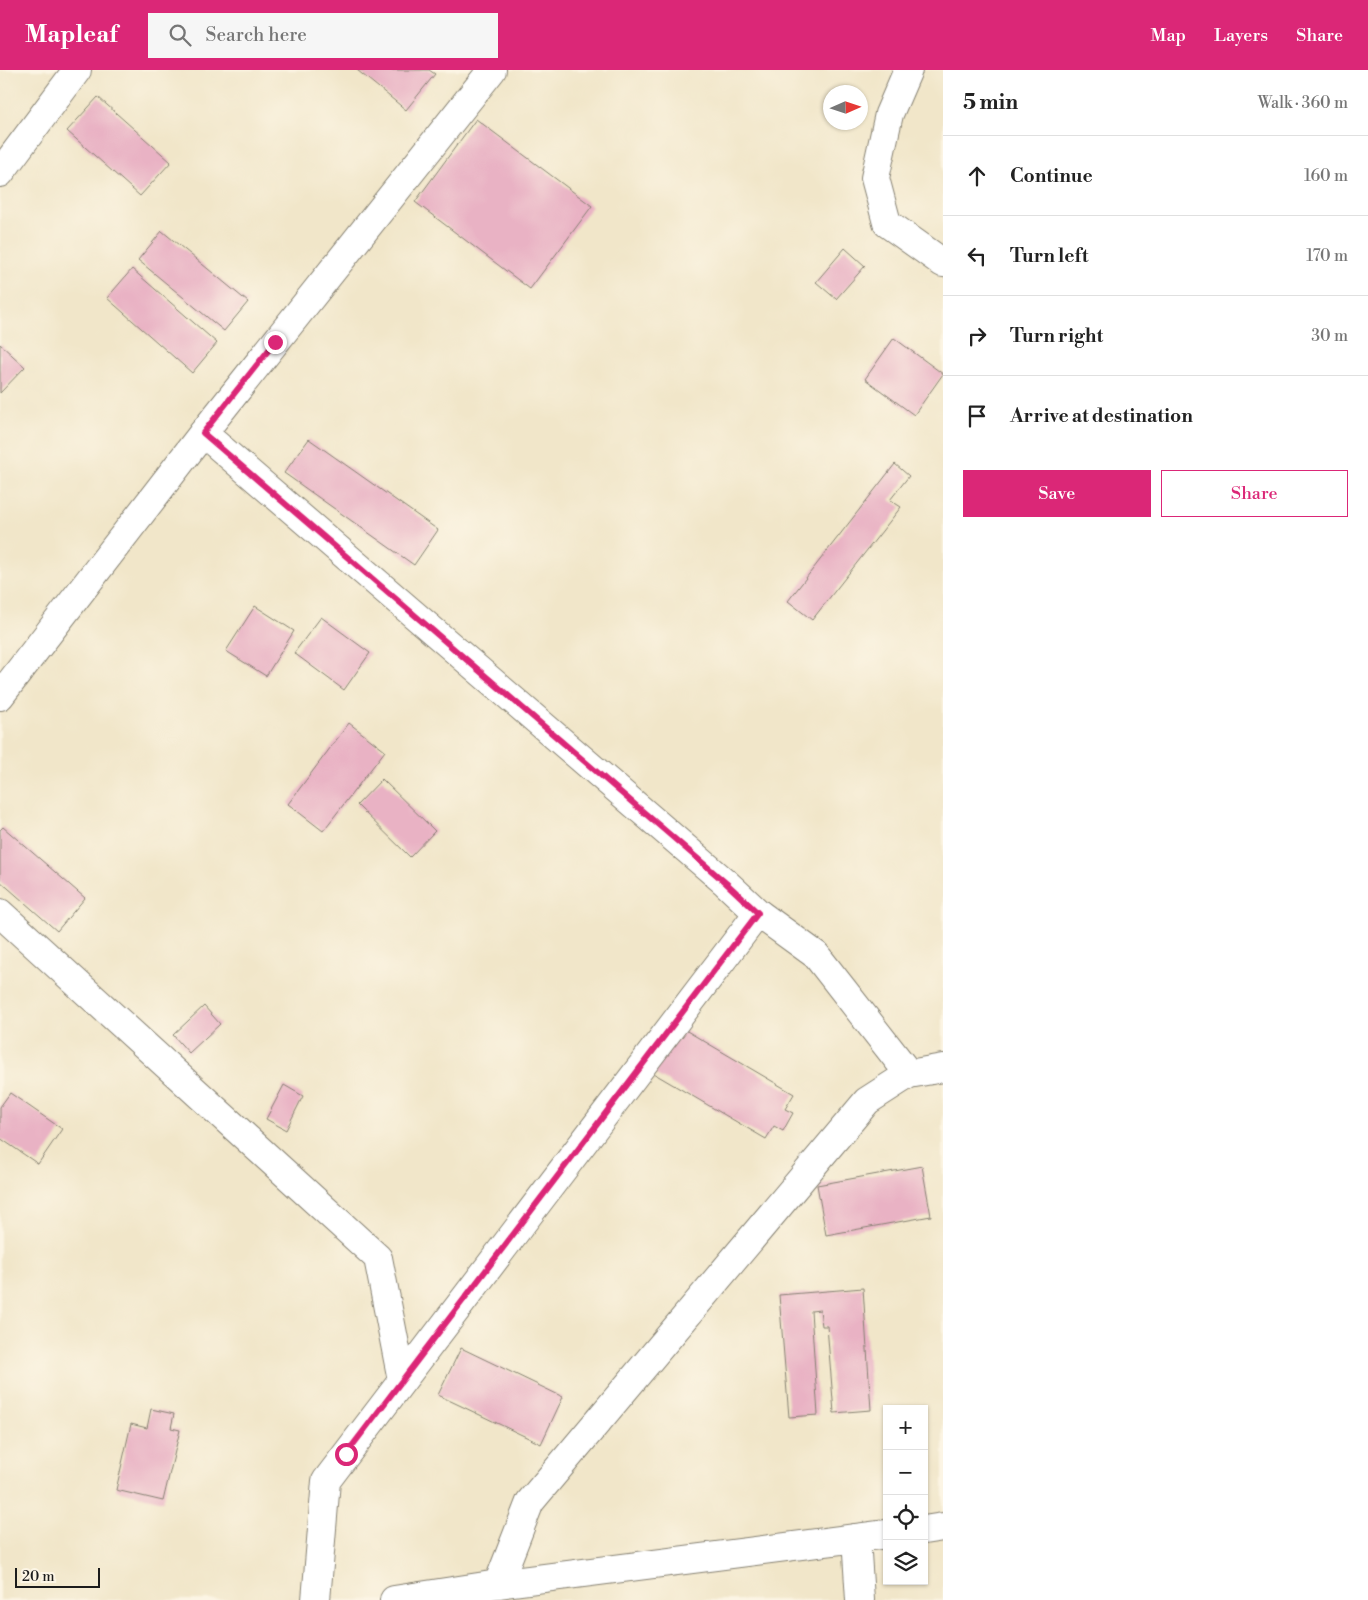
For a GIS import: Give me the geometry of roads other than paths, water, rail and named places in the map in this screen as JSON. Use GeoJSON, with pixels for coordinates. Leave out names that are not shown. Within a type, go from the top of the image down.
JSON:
{"type":"FeatureCollection","features":[{"type":"Feature","properties":{"kind":"street"},"geometry":{"type":"LineString","coordinates":[[0,173],[77,70]]}},
{"type":"Feature","properties":{"kind":"street"},"geometry":{"type":"LineString","coordinates":[[3,686],[492,70]]}},
{"type":"Feature","properties":{"kind":"street"},"geometry":{"type":"LineString","coordinates":[[908,70],[889,114],[875,178],[887,223],[943,263]]}},
{"type":"Feature","properties":{"kind":"street"},"geometry":{"type":"LineString","coordinates":[[203,433],[758,913],[816,955],[910,1074]]}},
{"type":"Feature","properties":{"kind":"street"},"geometry":{"type":"LineString","coordinates":[[0,913],[378,1258],[402,1380]]}},
{"type":"Feature","properties":{"kind":"street"},"geometry":{"type":"LineString","coordinates":[[316,1600],[326,1481],[758,913]]}},
{"type":"Feature","properties":{"kind":"street"},"geometry":{"type":"LineString","coordinates":[[498,1584],[530,1502],[866,1100],[910,1074],[943,1068]]}},
{"type":"Feature","properties":{"kind":"street"},"geometry":{"type":"LineString","coordinates":[[928,1529],[943,1527]]}},
{"type":"Feature","properties":{"kind":"street"},"geometry":{"type":"LineString","coordinates":[[394,1600],[498,1584],[883,1535]]}},
{"type":"Feature","properties":{"kind":"street"},"geometry":{"type":"LineString","coordinates":[[856,1538],[860,1600]]}}]}
